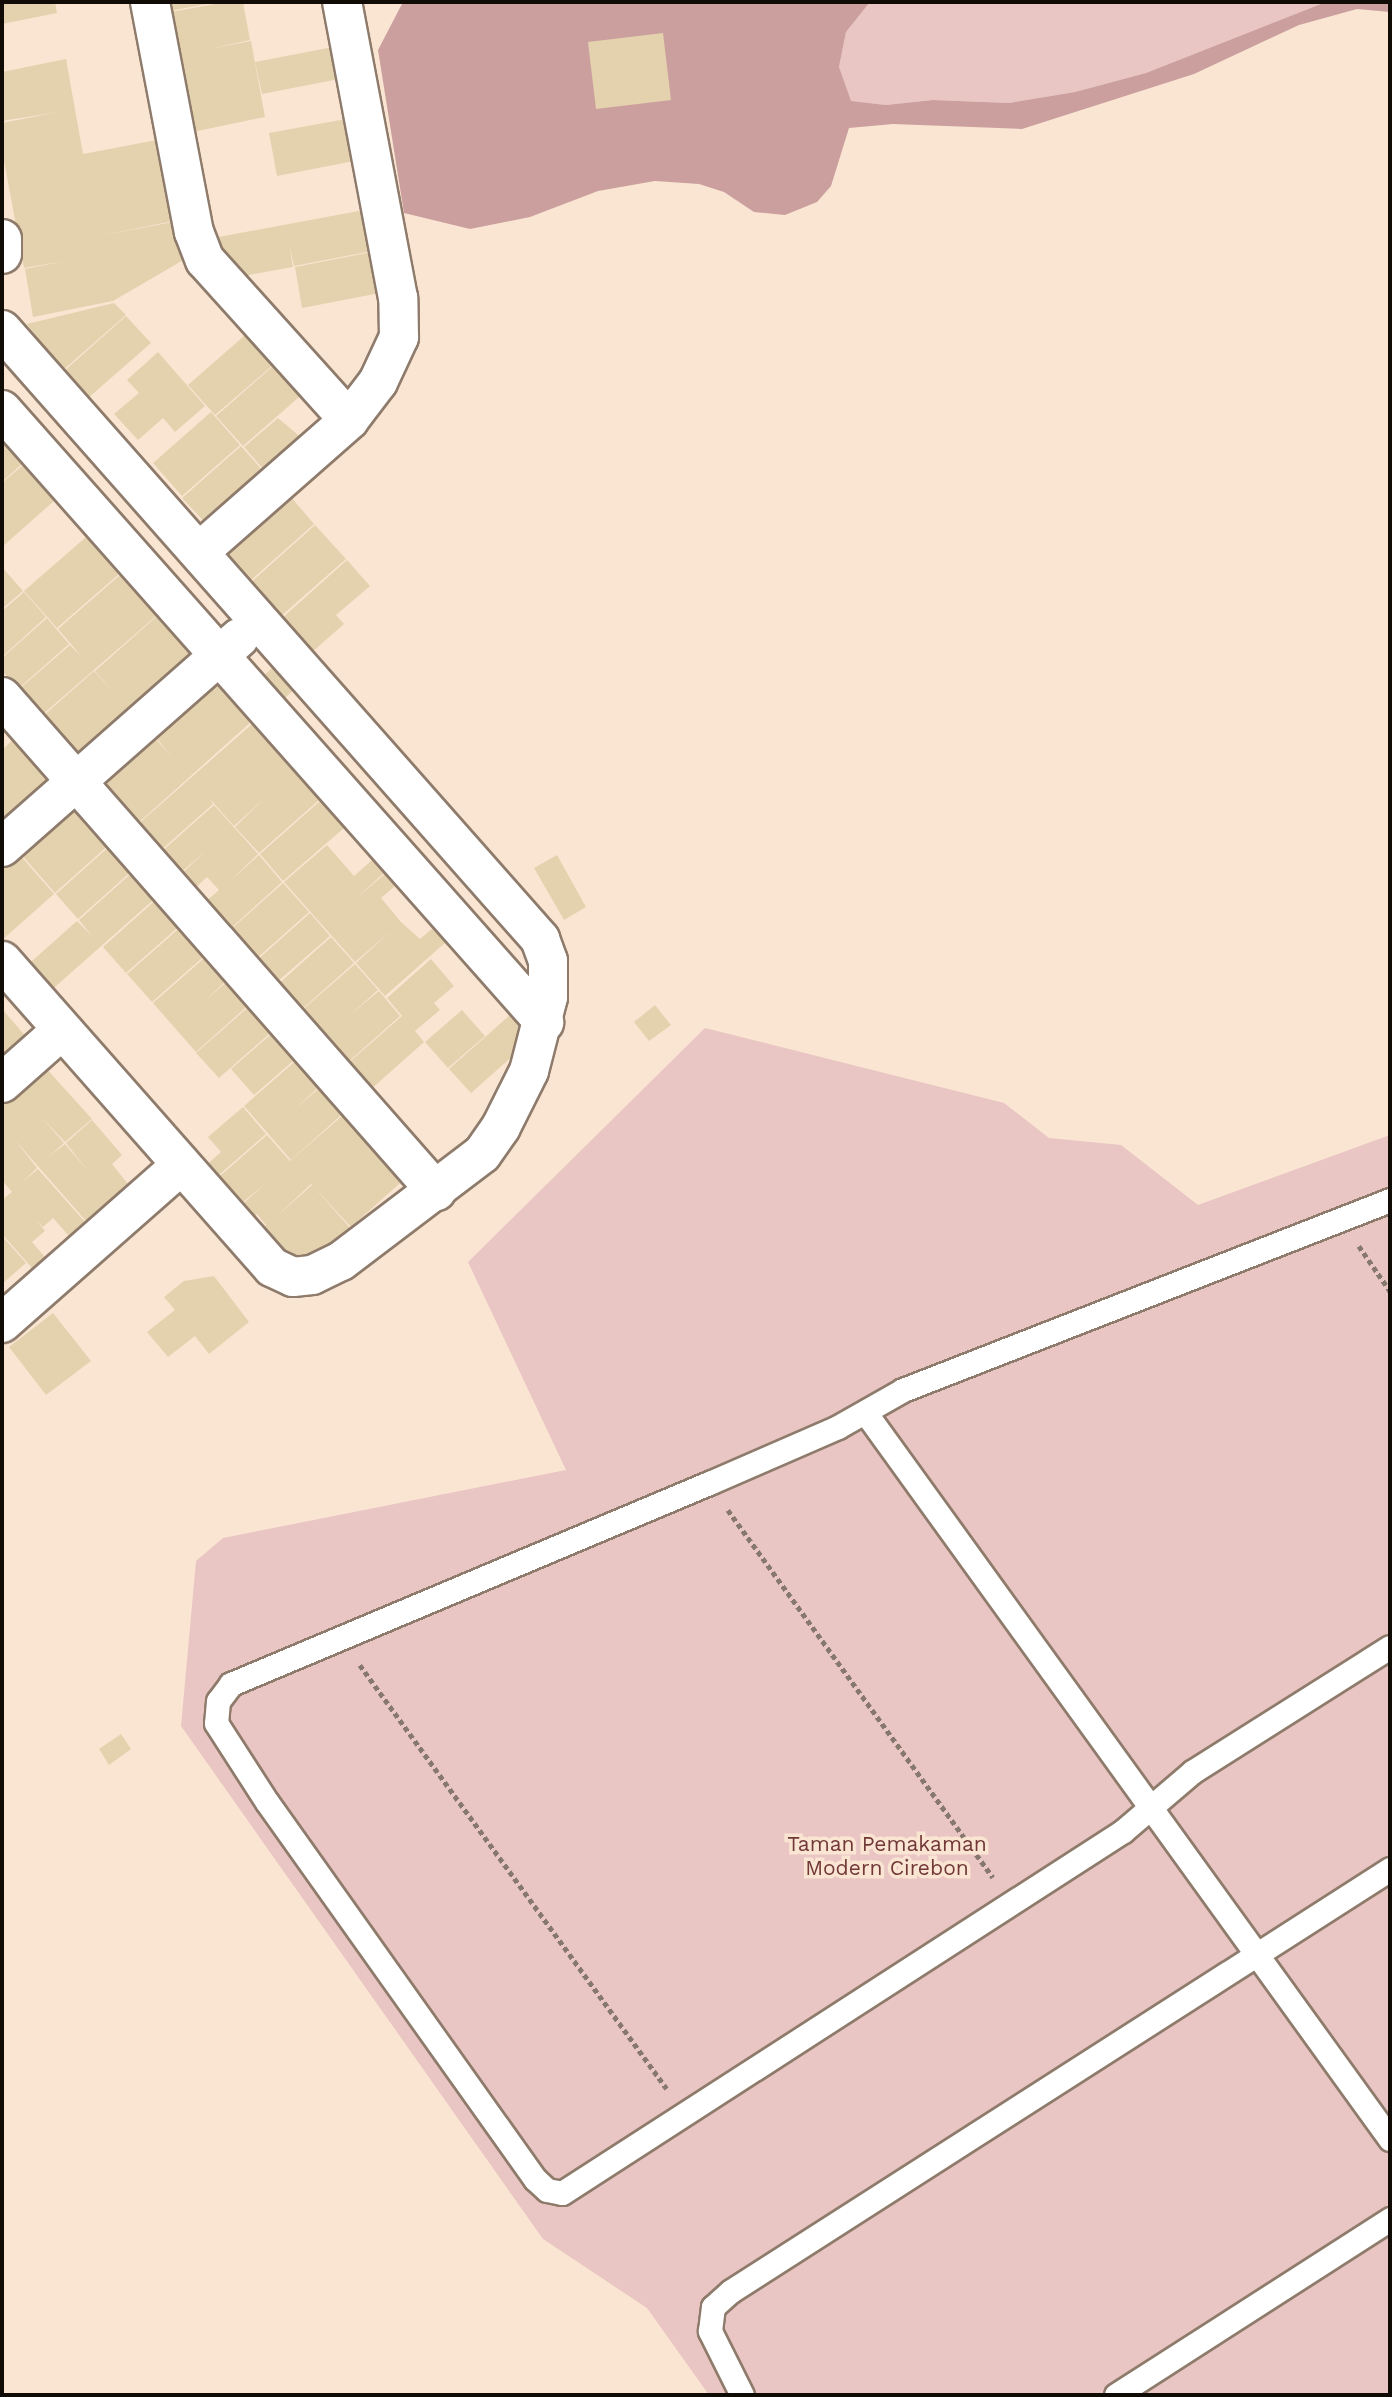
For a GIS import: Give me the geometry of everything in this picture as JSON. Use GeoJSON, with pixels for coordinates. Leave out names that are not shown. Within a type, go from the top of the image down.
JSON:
{"type":"FeatureCollection","features":[{"type":"Feature","properties":{"kind":"street"},"geometry":{"type":"LineString","coordinates":[[150,2],[194,232],[205,260],[349,420]]}},
{"type":"Feature","properties":{"kind":"street"},"geometry":{"type":"LineString","coordinates":[[198,552],[349,420],[377,382],[399,337],[398,298],[342,2]]}},
{"type":"Feature","properties":{"kind":"street"},"geometry":{"type":"LineString","coordinates":[[2,239],[2,254]]}},
{"type":"Feature","properties":{"kind":"street"},"geometry":{"type":"LineString","coordinates":[[2,330],[540,939],[548,961],[544,1022],[529,1071],[501,1127],[482,1154],[341,1261],[312,1275],[293,1278],[272,1267],[2,961]]}},
{"type":"Feature","properties":{"kind":"street"},"geometry":{"type":"LineString","coordinates":[[2,410],[544,1022]]}},
{"type":"Feature","properties":{"kind":"street"},"geometry":{"type":"LineString","coordinates":[[2,847],[258,620]]}},
{"type":"Feature","properties":{"kind":"street"},"geometry":{"type":"LineString","coordinates":[[2,697],[436,1191]]}},
{"type":"Feature","properties":{"kind":"street"},"geometry":{"type":"LineString","coordinates":[[2,1083],[62,1030]]}},
{"type":"Feature","properties":{"kind":"street"},"geometry":{"type":"LineString","coordinates":[[2,1323],[181,1165]]}},
{"type":"Feature","properties":{"kind":"lane"},"geometry":{"type":"LineString","coordinates":[[1390,1200],[903,1390],[865,1412],[709,1483],[231,1684],[218,1701],[216,1723],[535,2179],[547,2190],[562,2193],[576,2188],[1123,1830],[1192,1772],[1390,1647]]}},
{"type":"Feature","properties":{"kind":"lane"},"geometry":{"type":"LineString","coordinates":[[865,1412],[1390,2139]]}},
{"type":"Feature","properties":{"kind":"lane"},"geometry":{"type":"LineString","coordinates":[[742,2395],[710,2331],[713,2307],[731,2291],[1390,1869]]}},
{"type":"Feature","properties":{"kind":"lane"},"geometry":{"type":"LineString","coordinates":[[1116,2395],[1390,2219]]}},
{"type":"Feature","properties":{"kind":"path"},"geometry":{"type":"LineString","coordinates":[[1340,1219],[1390,1291]]}},
{"type":"Feature","properties":{"kind":"path"},"geometry":{"type":"LineString","coordinates":[[709,1483],[1012,1903]]}},
{"type":"Feature","properties":{"kind":"path"},"geometry":{"type":"LineString","coordinates":[[341,1639],[686,2116]]}},
{"type":"Feature","properties":{"kind":"green space"},"geometry":{"type":"Polygon","coordinates":[[[870,2],[1326,2],[1146,73],[1075,92],[1009,103],[933,100],[886,105],[850,101],[839,67],[846,32],[870,2]]]}},
{"type":"Feature","properties":{"kind":"green space","name":"Taman Pemakaman Modern Cirebon"},"geometry":{"type":"Polygon","coordinates":[[[705,1028],[1004,1103],[1049,1138],[1121,1145],[1198,1205],[1390,1135],[1390,2395],[709,2395],[647,2308],[543,2239],[181,1726],[196,1561],[223,1538],[566,1470],[468,1262],[705,1028]]]}},
{"type":"Feature","properties":{"kind":"shaded area"},"geometry":{"type":"Polygon","coordinates":[[[403,2],[870,2],[846,32],[839,67],[851,101],[886,105],[933,100],[1009,103],[1075,92],[1146,73],[1326,2],[1390,2],[1390,12],[1357,9],[1299,25],[1194,74],[1022,129],[893,124],[849,128],[831,186],[817,202],[785,215],[754,212],[724,192],[699,184],[655,181],[598,191],[530,217],[470,229],[404,213],[378,50],[403,2]]]}},
{"type":"Feature","properties":{"kind":"building"},"geometry":{"type":"Polygon","coordinates":[[[2,2],[55,2],[57,13],[2,24],[2,2]]]}},
{"type":"Feature","properties":{"kind":"building"},"geometry":{"type":"Polygon","coordinates":[[[163,2],[212,2],[212,3],[165,12],[163,2]]]}},
{"type":"Feature","properties":{"kind":"building"},"geometry":{"type":"Polygon","coordinates":[[[226,2],[243,2],[250,40],[210,49],[251,41],[265,117],[188,133],[165,13],[226,2]]]}},
{"type":"Feature","properties":{"kind":"building"},"geometry":{"type":"Polygon","coordinates":[[[663,33],[671,100],[596,109],[588,42],[663,33]]]}},
{"type":"Feature","properties":{"kind":"building"},"geometry":{"type":"Polygon","coordinates":[[[333,47],[339,79],[262,94],[255,62],[333,47]]]}},
{"type":"Feature","properties":{"kind":"building"},"geometry":{"type":"Polygon","coordinates":[[[66,59],[83,154],[162,139],[178,220],[99,236],[178,221],[185,259],[113,301],[33,317],[25,269],[65,261],[24,268],[2,150],[2,123],[58,112],[2,121],[2,72],[66,59]]]}},
{"type":"Feature","properties":{"kind":"building"},"geometry":{"type":"Polygon","coordinates":[[[346,119],[354,161],[277,176],[269,133],[346,119]]]}},
{"type":"Feature","properties":{"kind":"building"},"geometry":{"type":"Polygon","coordinates":[[[364,210],[372,251],[294,266],[289,243],[293,267],[232,278],[208,239],[364,210]]]}},
{"type":"Feature","properties":{"kind":"building"},"geometry":{"type":"Polygon","coordinates":[[[372,252],[380,293],[302,308],[295,267],[372,252]]]}},
{"type":"Feature","properties":{"kind":"building"},"geometry":{"type":"Polygon","coordinates":[[[114,303],[126,315],[62,371],[27,324],[114,303]]]}},
{"type":"Feature","properties":{"kind":"building"},"geometry":{"type":"Polygon","coordinates":[[[126,316],[151,343],[87,399],[63,372],[126,316]]]}},
{"type":"Feature","properties":{"kind":"building"},"geometry":{"type":"Polygon","coordinates":[[[252,329],[279,360],[215,415],[188,385],[252,329]]]}},
{"type":"Feature","properties":{"kind":"building"},"geometry":{"type":"Polygon","coordinates":[[[158,352],[205,406],[175,432],[163,418],[138,440],[114,414],[139,393],[127,380],[158,352]]]}},
{"type":"Feature","properties":{"kind":"building"},"geometry":{"type":"Polygon","coordinates":[[[279,361],[306,391],[243,446],[216,416],[279,361]]]}},
{"type":"Feature","properties":{"kind":"building"},"geometry":{"type":"Polygon","coordinates":[[[211,412],[240,445],[182,496],[153,463],[211,412]]]}},
{"type":"Feature","properties":{"kind":"building"},"geometry":{"type":"Polygon","coordinates":[[[278,418],[309,444],[271,478],[244,447],[278,418]]]}},
{"type":"Feature","properties":{"kind":"building"},"geometry":{"type":"Polygon","coordinates":[[[2,441],[22,464],[2,482],[2,441]]]}},
{"type":"Feature","properties":{"kind":"building"},"geometry":{"type":"Polygon","coordinates":[[[241,446],[270,479],[212,530],[182,498],[241,446]]]}},
{"type":"Feature","properties":{"kind":"building"},"geometry":{"type":"Polygon","coordinates":[[[23,465],[54,501],[2,547],[2,483],[23,465]]]}},
{"type":"Feature","properties":{"kind":"building"},"geometry":{"type":"Polygon","coordinates":[[[291,497],[314,524],[249,582],[218,547],[249,520],[256,528],[291,497]]]}},
{"type":"Feature","properties":{"kind":"building"},"geometry":{"type":"Polygon","coordinates":[[[315,525],[346,559],[280,617],[250,583],[315,525]]]}},
{"type":"Feature","properties":{"kind":"building"},"geometry":{"type":"Polygon","coordinates":[[[86,537],[119,574],[57,628],[24,591],[86,537]]]}},
{"type":"Feature","properties":{"kind":"building"},"geometry":{"type":"Polygon","coordinates":[[[347,560],[370,586],[336,615],[344,624],[311,653],[281,619],[347,560]]]}},
{"type":"Feature","properties":{"kind":"building"},"geometry":{"type":"Polygon","coordinates":[[[2,567],[23,591],[2,609],[2,567]]]}},
{"type":"Feature","properties":{"kind":"building"},"geometry":{"type":"Polygon","coordinates":[[[120,575],[156,616],[41,716],[18,690],[70,645],[83,658],[58,629],[120,575]]]}},
{"type":"Feature","properties":{"kind":"building"},"geometry":{"type":"Polygon","coordinates":[[[24,592],[46,617],[2,657],[2,611],[24,592]]]}},
{"type":"Feature","properties":{"kind":"building"},"geometry":{"type":"Polygon","coordinates":[[[157,616],[192,657],[78,758],[42,717],[94,671],[114,692],[95,671],[157,616]]]}},
{"type":"Feature","properties":{"kind":"building"},"geometry":{"type":"Polygon","coordinates":[[[47,618],[69,644],[18,689],[2,671],[2,658],[47,618]]]}},
{"type":"Feature","properties":{"kind":"building"},"geometry":{"type":"Polygon","coordinates":[[[280,661],[300,684],[284,699],[263,676],[280,661]]]}},
{"type":"Feature","properties":{"kind":"building"},"geometry":{"type":"Polygon","coordinates":[[[214,681],[251,722],[136,825],[99,784],[153,736],[172,757],[154,735],[214,681]]]}},
{"type":"Feature","properties":{"kind":"building"},"geometry":{"type":"Polygon","coordinates":[[[252,724],[319,800],[259,853],[235,827],[263,800],[234,826],[210,799],[213,804],[159,852],[136,826],[252,724]]]}},
{"type":"Feature","properties":{"kind":"building"},"geometry":{"type":"Polygon","coordinates":[[[19,734],[57,776],[2,825],[2,750],[19,734]]]}},
{"type":"Feature","properties":{"kind":"building"},"geometry":{"type":"Polygon","coordinates":[[[320,801],[344,828],[283,881],[260,854],[320,801]]]}},
{"type":"Feature","properties":{"kind":"building"},"geometry":{"type":"Polygon","coordinates":[[[77,803],[112,842],[55,893],[20,853],[77,803]]]}},
{"type":"Feature","properties":{"kind":"building"},"geometry":{"type":"Polygon","coordinates":[[[214,805],[258,854],[229,882],[259,855],[282,882],[229,930],[204,903],[219,890],[207,877],[193,890],[180,875],[206,851],[179,874],[160,853],[214,805]]]}},
{"type":"Feature","properties":{"kind":"building"},"geometry":{"type":"Polygon","coordinates":[[[113,843],[135,868],[78,919],[56,894],[113,843]]]}},
{"type":"Feature","properties":{"kind":"building"},"geometry":{"type":"Polygon","coordinates":[[[327,845],[354,876],[372,860],[384,873],[355,899],[385,874],[395,886],[381,898],[401,922],[420,939],[433,928],[446,942],[385,996],[356,963],[391,931],[355,962],[284,882],[327,845]]]}},
{"type":"Feature","properties":{"kind":"building"},"geometry":{"type":"Polygon","coordinates":[[[19,854],[54,894],[2,940],[2,869],[19,854]]]}},
{"type":"Feature","properties":{"kind":"building"},"geometry":{"type":"Polygon","coordinates":[[[557,855],[586,907],[564,920],[534,868],[557,855]]]}},
{"type":"Feature","properties":{"kind":"building"},"geometry":{"type":"Polygon","coordinates":[[[136,869],[159,895],[47,994],[24,968],[77,921],[92,936],[79,920],[136,869]]]}},
{"type":"Feature","properties":{"kind":"building"},"geometry":{"type":"Polygon","coordinates":[[[283,883],[309,912],[255,960],[229,931],[283,883]]]}},
{"type":"Feature","properties":{"kind":"building"},"geometry":{"type":"Polygon","coordinates":[[[160,896],[183,923],[126,973],[103,947],[160,896]]]}},
{"type":"Feature","properties":{"kind":"building"},"geometry":{"type":"Polygon","coordinates":[[[310,913],[330,936],[276,983],[256,961],[310,913]]]}},
{"type":"Feature","properties":{"kind":"building"},"geometry":{"type":"Polygon","coordinates":[[[184,924],[209,952],[152,1002],[127,974],[184,924]]]}},
{"type":"Feature","properties":{"kind":"building"},"geometry":{"type":"Polygon","coordinates":[[[331,937],[354,963],[300,1011],[277,985],[331,937]]]}},
{"type":"Feature","properties":{"kind":"building"},"geometry":{"type":"Polygon","coordinates":[[[210,953],[231,976],[204,1002],[232,977],[253,1001],[196,1052],[153,1003],[210,953]]]}},
{"type":"Feature","properties":{"kind":"building"},"geometry":{"type":"Polygon","coordinates":[[[431,959],[454,986],[434,1003],[440,1010],[415,1031],[424,1042],[370,1090],[347,1064],[402,1016],[387,998],[431,959]]]}},
{"type":"Feature","properties":{"kind":"building"},"geometry":{"type":"Polygon","coordinates":[[[355,964],[378,990],[351,1014],[379,991],[400,1016],[347,1063],[301,1011],[355,964]]]}},
{"type":"Feature","properties":{"kind":"building"},"geometry":{"type":"Polygon","coordinates":[[[254,1002],[276,1028],[219,1078],[196,1053],[254,1002]]]}},
{"type":"Feature","properties":{"kind":"building"},"geometry":{"type":"Polygon","coordinates":[[[655,1005],[671,1025],[649,1041],[634,1022],[655,1005]]]}},
{"type":"Feature","properties":{"kind":"building"},"geometry":{"type":"Polygon","coordinates":[[[2,1009],[29,1040],[2,1064],[2,1009]]]}},
{"type":"Feature","properties":{"kind":"building"},"geometry":{"type":"Polygon","coordinates":[[[462,1010],[485,1036],[448,1068],[425,1042],[462,1010]]]}},
{"type":"Feature","properties":{"kind":"building"},"geometry":{"type":"Polygon","coordinates":[[[510,1015],[532,1039],[471,1093],[449,1069],[510,1015]]]}},
{"type":"Feature","properties":{"kind":"building"},"geometry":{"type":"Polygon","coordinates":[[[277,1029],[300,1055],[254,1095],[231,1069],[277,1029]]]}},
{"type":"Feature","properties":{"kind":"building"},"geometry":{"type":"Polygon","coordinates":[[[301,1056],[324,1082],[294,1110],[325,1083],[348,1109],[291,1160],[244,1106],[301,1056]]]}},
{"type":"Feature","properties":{"kind":"building"},"geometry":{"type":"Polygon","coordinates":[[[44,1066],[92,1119],[65,1142],[41,1117],[64,1143],[48,1157],[65,1144],[88,1171],[66,1143],[92,1120],[122,1155],[112,1164],[128,1184],[86,1221],[15,1140],[37,1168],[22,1182],[38,1169],[85,1222],[69,1236],[53,1218],[43,1227],[37,1221],[45,1231],[32,1242],[45,1257],[32,1268],[2,1234],[2,1200],[12,1192],[2,1180],[2,1103],[44,1066]]]}},
{"type":"Feature","properties":{"kind":"building"},"geometry":{"type":"Polygon","coordinates":[[[243,1107],[266,1134],[212,1181],[202,1169],[221,1152],[208,1137],[243,1107]]]}},
{"type":"Feature","properties":{"kind":"building"},"geometry":{"type":"Polygon","coordinates":[[[349,1110],[408,1176],[351,1227],[313,1186],[350,1228],[296,1276],[258,1233],[266,1225],[257,1214],[248,1222],[237,1209],[266,1183],[236,1208],[213,1182],[267,1135],[290,1161],[349,1110]],[[298,1170],[311,1184],[275,1218],[312,1185],[298,1170]]]}},
{"type":"Feature","properties":{"kind":"building"},"geometry":{"type":"Polygon","coordinates":[[[2,1236],[26,1263],[2,1284],[2,1236]]]}},
{"type":"Feature","properties":{"kind":"building"},"geometry":{"type":"Polygon","coordinates":[[[214,1276],[249,1322],[209,1354],[195,1336],[168,1357],[147,1332],[175,1310],[164,1297],[184,1281],[214,1276]]]}},
{"type":"Feature","properties":{"kind":"building"},"geometry":{"type":"Polygon","coordinates":[[[53,1313],[91,1361],[46,1395],[9,1347],[53,1313]]]}},
{"type":"Feature","properties":{"kind":"building"},"geometry":{"type":"Polygon","coordinates":[[[121,1734],[131,1749],[109,1765],[99,1749],[121,1734]]]}}]}
